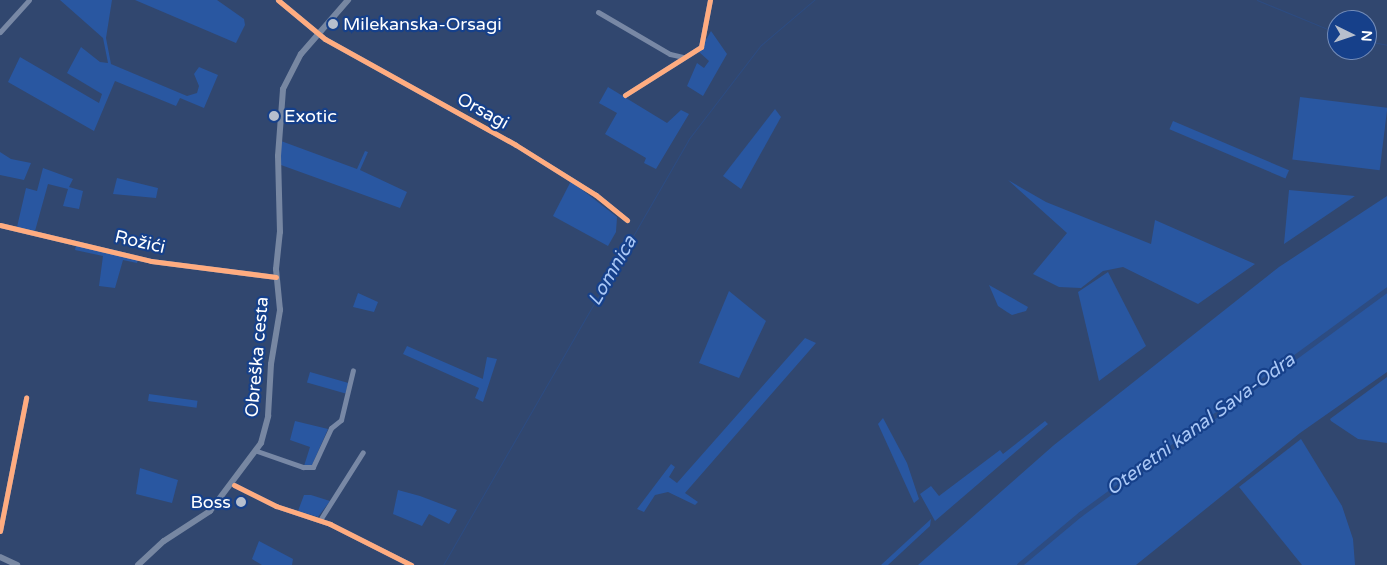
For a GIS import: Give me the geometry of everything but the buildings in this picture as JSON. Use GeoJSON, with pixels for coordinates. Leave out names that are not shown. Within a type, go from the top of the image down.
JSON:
{"type":"FeatureCollection","features":[{"type":"Feature","properties":{"kind":"main road","name":"Obreška cesta"},"geometry":{"type":"LineString","coordinates":[[138,565],[164,541],[210,511],[234,484],[257,452],[268,416],[271,364],[280,310],[276,277],[280,232],[278,156],[283,89],[295,63],[348,0]]}},
{"type":"Feature","properties":{"kind":"main road"},"geometry":{"type":"LineString","coordinates":[[0,557],[18,565]]}},
{"type":"Feature","properties":{"kind":"street"},"geometry":{"type":"LineString","coordinates":[[0,32],[29,0]]}},
{"type":"Feature","properties":{"kind":"street","name":"Orsagi"},"geometry":{"type":"LineString","coordinates":[[278,0],[319,34],[516,145],[596,195],[627,220]]}},
{"type":"Feature","properties":{"kind":"street"},"geometry":{"type":"LineString","coordinates":[[626,95],[701,47],[710,0]]}},
{"type":"Feature","properties":{"kind":"street"},"geometry":{"type":"LineString","coordinates":[[598,12],[674,56],[686,57]]}},
{"type":"Feature","properties":{"kind":"street","name":"Rožići"},"geometry":{"type":"LineString","coordinates":[[0,225],[151,260],[276,277]]}},
{"type":"Feature","properties":{"kind":"street"},"geometry":{"type":"LineString","coordinates":[[257,452],[303,468],[313,467],[331,428],[341,420],[353,370]]}},
{"type":"Feature","properties":{"kind":"street"},"geometry":{"type":"LineString","coordinates":[[0,531],[26,398]]}},
{"type":"Feature","properties":{"kind":"street"},"geometry":{"type":"LineString","coordinates":[[320,520],[363,452]]}},
{"type":"Feature","properties":{"kind":"street"},"geometry":{"type":"LineString","coordinates":[[234,484],[276,506],[320,520],[411,565]]}},
{"type":"Feature","properties":{"kind":"shaded area"},"geometry":{"type":"Polygon","coordinates":[[[60,0],[112,0],[106,38],[111,64],[187,96],[197,93],[199,86],[194,74],[199,67],[218,75],[204,108],[180,98],[176,106],[115,81],[94,131],[8,82],[20,57],[99,103],[102,94],[67,73],[81,47],[100,62],[108,63],[103,38],[60,0]]]}},
{"type":"Feature","properties":{"kind":"shaded area"},"geometry":{"type":"Polygon","coordinates":[[[135,0],[217,0],[244,19],[245,25],[236,43],[135,0]]]}},
{"type":"Feature","properties":{"kind":"shaded area"},"geometry":{"type":"Polygon","coordinates":[[[711,31],[727,54],[703,96],[687,86],[697,63],[704,68],[709,61],[699,52],[711,31]]]}},
{"type":"Feature","properties":{"kind":"shaded area"},"geometry":{"type":"Polygon","coordinates":[[[608,87],[667,123],[681,110],[689,114],[656,169],[644,163],[646,158],[605,134],[617,113],[599,103],[608,87]]]}},
{"type":"Feature","properties":{"kind":"shaded area"},"geometry":{"type":"Polygon","coordinates":[[[1300,97],[1387,108],[1380,170],[1292,160],[1300,97]]]}},
{"type":"Feature","properties":{"kind":"shaded area"},"geometry":{"type":"Polygon","coordinates":[[[775,109],[781,117],[741,189],[723,176],[775,109]]]}},
{"type":"Feature","properties":{"kind":"shaded area"},"geometry":{"type":"Polygon","coordinates":[[[1173,121],[1289,170],[1285,179],[1169,129],[1173,121]]]}},
{"type":"Feature","properties":{"kind":"shaded area"},"geometry":{"type":"Polygon","coordinates":[[[281,141],[357,169],[365,151],[368,152],[360,170],[407,192],[400,208],[281,165],[281,141]]]}},
{"type":"Feature","properties":{"kind":"shaded area"},"geometry":{"type":"Polygon","coordinates":[[[0,152],[11,159],[31,163],[24,180],[0,175],[0,152]]]}},
{"type":"Feature","properties":{"kind":"shaded area"},"geometry":{"type":"Polygon","coordinates":[[[43,168],[73,179],[69,187],[83,191],[79,209],[63,206],[68,189],[48,184],[35,231],[17,227],[26,188],[37,191],[43,168]]]}},
{"type":"Feature","properties":{"kind":"shaded area"},"geometry":{"type":"Polygon","coordinates":[[[117,178],[158,188],[156,198],[113,194],[117,178]]]}},
{"type":"Feature","properties":{"kind":"shaded area"},"geometry":{"type":"Polygon","coordinates":[[[1008,180],[1046,202],[1151,244],[1155,220],[1255,264],[1198,304],[1123,267],[1103,271],[1081,288],[1059,287],[1033,274],[1067,233],[1008,180]]]}},
{"type":"Feature","properties":{"kind":"shaded area"},"geometry":{"type":"Polygon","coordinates":[[[571,181],[617,217],[616,232],[608,246],[553,216],[571,181]]]}},
{"type":"Feature","properties":{"kind":"shaded area"},"geometry":{"type":"Polygon","coordinates":[[[1289,190],[1355,196],[1284,244],[1289,190]]]}},
{"type":"Feature","properties":{"kind":"shaded area"},"geometry":{"type":"Polygon","coordinates":[[[1387,196],[1387,372],[1300,433],[1136,565],[918,565],[1054,445],[1279,267],[1387,196]]]}},
{"type":"Feature","properties":{"kind":"shaded area"},"geometry":{"type":"Polygon","coordinates":[[[76,244],[138,259],[137,263],[123,260],[115,288],[99,286],[103,256],[75,250],[76,244]]]}},
{"type":"Feature","properties":{"kind":"shaded area"},"geometry":{"type":"Polygon","coordinates":[[[1108,272],[1146,346],[1099,381],[1078,292],[1108,272]]]}},
{"type":"Feature","properties":{"kind":"shaded area"},"geometry":{"type":"Polygon","coordinates":[[[989,285],[1028,307],[1026,311],[1012,315],[998,306],[989,285]]]}},
{"type":"Feature","properties":{"kind":"shaded area"},"geometry":{"type":"Polygon","coordinates":[[[729,291],[766,321],[739,378],[699,363],[729,291]]]}},
{"type":"Feature","properties":{"kind":"shaded area"},"geometry":{"type":"Polygon","coordinates":[[[358,293],[378,302],[374,312],[353,307],[358,293]]]}},
{"type":"Feature","properties":{"kind":"shaded area"},"geometry":{"type":"Polygon","coordinates":[[[805,338],[816,343],[685,493],[698,502],[695,505],[668,492],[655,495],[644,512],[637,509],[671,464],[675,467],[669,477],[677,483],[805,338]]]}},
{"type":"Feature","properties":{"kind":"shaded area"},"geometry":{"type":"Polygon","coordinates":[[[407,346],[483,379],[487,357],[497,359],[483,402],[475,398],[479,388],[403,354],[407,346]]]}},
{"type":"Feature","properties":{"kind":"shaded area"},"geometry":{"type":"Polygon","coordinates":[[[310,372],[348,383],[345,394],[307,383],[310,372]]]}},
{"type":"Feature","properties":{"kind":"shaded area"},"geometry":{"type":"Polygon","coordinates":[[[1387,377],[1387,443],[1358,439],[1331,421],[1330,419],[1387,377]]]}},
{"type":"Feature","properties":{"kind":"shaded area"},"geometry":{"type":"Polygon","coordinates":[[[149,394],[198,401],[197,408],[148,401],[149,394]]]}},
{"type":"Feature","properties":{"kind":"shaded area"},"geometry":{"type":"Polygon","coordinates":[[[883,418],[907,463],[919,499],[914,503],[878,424],[883,418]]]}},
{"type":"Feature","properties":{"kind":"shaded area"},"geometry":{"type":"Polygon","coordinates":[[[295,421],[328,429],[312,465],[304,466],[310,447],[290,440],[295,421]]]}},
{"type":"Feature","properties":{"kind":"shaded area"},"geometry":{"type":"Polygon","coordinates":[[[1045,421],[1048,424],[935,521],[920,494],[931,486],[939,496],[1000,450],[1003,454],[1045,421]]]}},
{"type":"Feature","properties":{"kind":"shaded area"},"geometry":{"type":"Polygon","coordinates":[[[1301,439],[1342,506],[1353,539],[1355,565],[1302,565],[1239,487],[1301,439]]]}},
{"type":"Feature","properties":{"kind":"shaded area"},"geometry":{"type":"Polygon","coordinates":[[[140,468],[178,480],[172,503],[136,494],[140,468]]]}},
{"type":"Feature","properties":{"kind":"shaded area"},"geometry":{"type":"Polygon","coordinates":[[[398,490],[457,510],[449,524],[429,514],[422,526],[393,514],[398,490]]]}},
{"type":"Feature","properties":{"kind":"shaded area"},"geometry":{"type":"Polygon","coordinates":[[[304,495],[311,495],[330,501],[318,517],[298,511],[304,495]]]}},
{"type":"Feature","properties":{"kind":"shaded area"},"geometry":{"type":"Polygon","coordinates":[[[931,519],[930,526],[888,565],[881,565],[931,519]]]}},
{"type":"Feature","properties":{"kind":"shaded area"},"geometry":{"type":"Polygon","coordinates":[[[259,541],[293,559],[292,565],[262,565],[252,559],[259,541]]]}},
{"type":"Feature","properties":{"kind":"waterway","name":"Lomnica"},"geometry":{"type":"LineString","coordinates":[[443,565],[688,140],[761,45],[814,0]]}},
{"type":"Feature","properties":{"kind":"waterway"},"geometry":{"type":"LineString","coordinates":[[1257,0],[1327,29]]}},
{"type":"Feature","properties":{"kind":"waterway"},"geometry":{"type":"LineString","coordinates":[[1377,43],[1387,45]]}},
{"type":"Feature","properties":{"kind":"waterway","name":"Oteretni kanal Sava-Odra"},"geometry":{"type":"LineString","coordinates":[[1019,565],[1080,514],[1387,289]]}},
{"type":"Feature","properties":{"kind":"cycle path"},"geometry":{"type":"LineString","coordinates":[[278,0],[325,39],[516,145],[596,195],[627,220]]}},
{"type":"Feature","properties":{"kind":"cycle path"},"geometry":{"type":"LineString","coordinates":[[625,95],[701,47],[710,0]]}},
{"type":"Feature","properties":{"kind":"cycle path"},"geometry":{"type":"LineString","coordinates":[[0,225],[151,261],[276,277]]}},
{"type":"Feature","properties":{"kind":"cycle path"},"geometry":{"type":"LineString","coordinates":[[0,531],[26,398]]}},
{"type":"Feature","properties":{"kind":"cycle path"},"geometry":{"type":"LineString","coordinates":[[234,485],[276,506],[330,524],[411,565]]}},
{"type":"Feature","properties":{"kind":"place","name":"Milekanska-Orsagi"},"geometry":{"type":"Point","coordinates":[333,24]}},
{"type":"Feature","properties":{"kind":"place","name":"Exotic"},"geometry":{"type":"Point","coordinates":[274,116]}},
{"type":"Feature","properties":{"kind":"place","name":"Boss"},"geometry":{"type":"Point","coordinates":[241,502]}}]}
